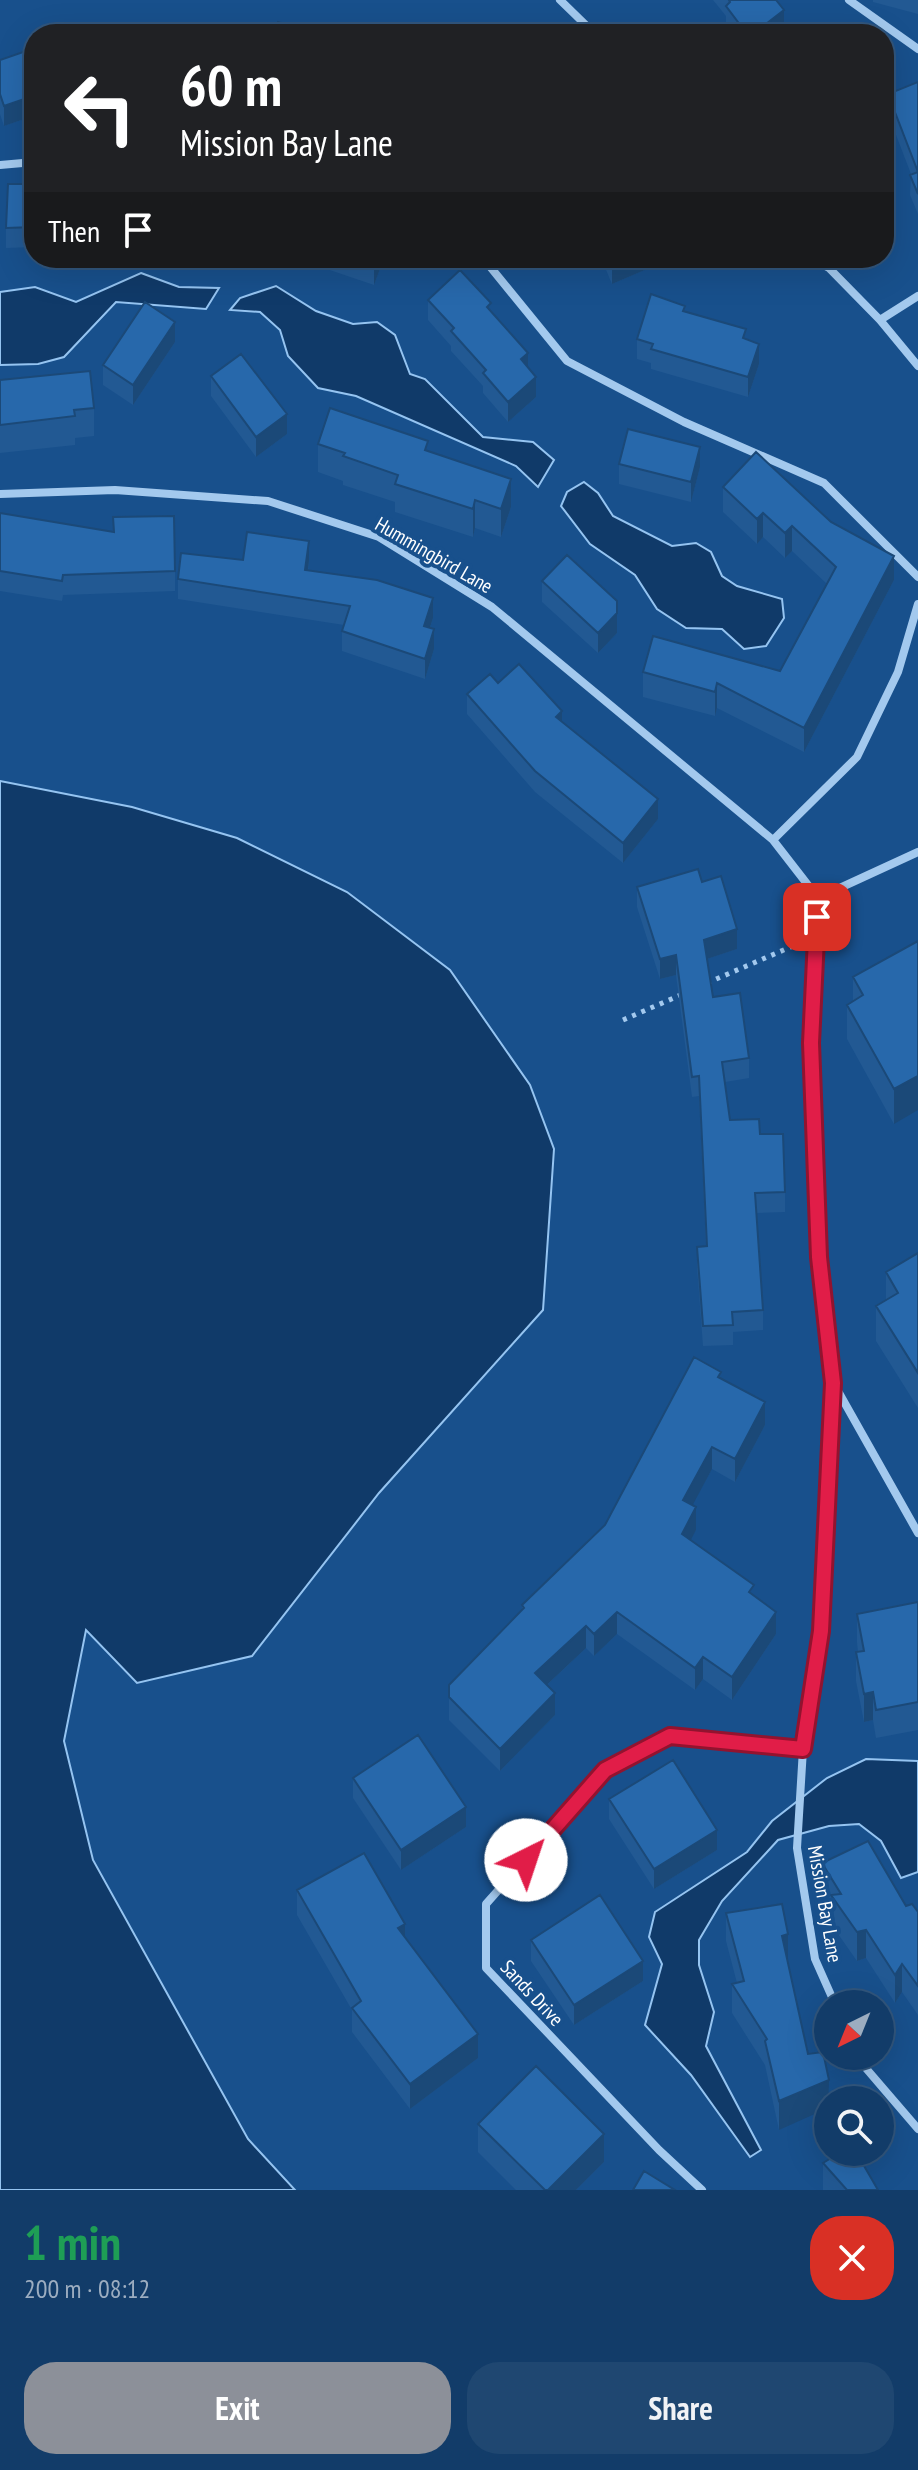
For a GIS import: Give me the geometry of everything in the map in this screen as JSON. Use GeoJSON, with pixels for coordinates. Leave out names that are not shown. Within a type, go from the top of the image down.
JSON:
{"type":"FeatureCollection","features":[{"type":"Feature","properties":{"kind":"street"},"geometry":{"type":"LineString","coordinates":[[560,0],[585,24]]}},
{"type":"Feature","properties":{"kind":"street"},"geometry":{"type":"LineString","coordinates":[[849,0],[883,24]]}},
{"type":"Feature","properties":{"kind":"street"},"geometry":{"type":"LineString","coordinates":[[894,32],[918,49]]}},
{"type":"Feature","properties":{"kind":"street"},"geometry":{"type":"LineString","coordinates":[[0,165],[24,163]]}},
{"type":"Feature","properties":{"kind":"street"},"geometry":{"type":"LineString","coordinates":[[491,268],[567,361],[684,422],[824,483],[918,577]]}},
{"type":"Feature","properties":{"kind":"street"},"geometry":{"type":"LineString","coordinates":[[829,268],[880,320],[918,366]]}},
{"type":"Feature","properties":{"kind":"street"},"geometry":{"type":"LineString","coordinates":[[880,320],[918,296]]}},
{"type":"Feature","properties":{"kind":"street","name":"Hummingbird Lane"},"geometry":{"type":"LineString","coordinates":[[0,494],[115,490],[268,501],[379,537],[492,607],[773,840],[818,898]]}},
{"type":"Feature","properties":{"kind":"street"},"geometry":{"type":"LineString","coordinates":[[773,840],[857,757],[898,672],[918,604]]}},
{"type":"Feature","properties":{"kind":"street"},"geometry":{"type":"LineString","coordinates":[[818,898],[918,852]]}},
{"type":"Feature","properties":{"kind":"street","name":"Mission Bay Lane"},"geometry":{"type":"LineString","coordinates":[[818,898],[811,1043],[819,1257],[833,1383],[821,1631],[803,1749],[797,1848],[815,1959],[829,1990]]}},
{"type":"Feature","properties":{"kind":"street"},"geometry":{"type":"LineString","coordinates":[[833,1383],[918,1533]]}},
{"type":"Feature","properties":{"kind":"street","name":"Sands Drive"},"geometry":{"type":"LineString","coordinates":[[702,2190],[659,2150],[486,1968],[486,1904],[605,1770],[670,1736],[803,1749]]}},
{"type":"Feature","properties":{"kind":"street"},"geometry":{"type":"LineString","coordinates":[[867,2070],[918,2129]]}},
{"type":"Feature","properties":{"kind":"path"},"geometry":{"type":"LineString","coordinates":[[706,984],[816,936]]}},
{"type":"Feature","properties":{"kind":"path"},"geometry":{"type":"LineString","coordinates":[[623,1020],[692,990]]}},
{"type":"Feature","properties":{"kind":"water"},"geometry":{"type":"Polygon","coordinates":[[[141,273],[179,287],[219,288],[206,309],[116,302],[64,357],[38,364],[0,365],[0,292],[35,287],[76,302],[141,273]]]}},
{"type":"Feature","properties":{"kind":"water"},"geometry":{"type":"Polygon","coordinates":[[[276,286],[316,311],[353,324],[377,322],[395,335],[410,374],[425,379],[483,437],[533,442],[554,460],[538,487],[516,466],[356,396],[318,388],[288,356],[280,330],[260,312],[230,310],[240,298],[276,286]]]}},
{"type":"Feature","properties":{"kind":"water"},"geometry":{"type":"Polygon","coordinates":[[[584,482],[598,493],[613,516],[672,546],[696,543],[711,552],[722,576],[737,586],[782,599],[784,618],[766,646],[744,649],[722,629],[686,628],[657,609],[635,575],[590,544],[561,506],[567,492],[584,482]]]}},
{"type":"Feature","properties":{"kind":"water"},"geometry":{"type":"Polygon","coordinates":[[[0,781],[132,807],[237,838],[347,892],[450,970],[530,1085],[554,1149],[543,1310],[379,1493],[252,1656],[137,1683],[86,1630],[64,1741],[93,1860],[248,2139],[295,2190],[0,2190],[0,781]]]}},
{"type":"Feature","properties":{"kind":"water"},"geometry":{"type":"Polygon","coordinates":[[[866,1759],[918,1761],[918,1872],[901,1878],[881,1841],[859,1824],[829,1826],[778,1840],[722,1901],[699,1940],[699,1965],[714,2012],[706,2046],[761,2150],[750,2157],[691,2075],[645,2025],[662,1964],[649,1937],[655,1912],[747,1852],[772,1821],[827,1778],[866,1759]]]}},
{"type":"Feature","properties":{"kind":"building"},"geometry":{"type":"Polygon","coordinates":[[[776,0],[784,10],[766,24],[740,24],[726,6],[730,2],[776,0]]]}},
{"type":"Feature","properties":{"kind":"building"},"geometry":{"type":"Polygon","coordinates":[[[24,52],[24,99],[4,106],[0,94],[0,60],[24,52]]]}},
{"type":"Feature","properties":{"kind":"building"},"geometry":{"type":"Polygon","coordinates":[[[918,82],[918,172],[894,110],[894,92],[918,82]]]}},
{"type":"Feature","properties":{"kind":"building"},"geometry":{"type":"Polygon","coordinates":[[[918,172],[918,194],[910,175],[918,172]]]}},
{"type":"Feature","properties":{"kind":"building"},"geometry":{"type":"Polygon","coordinates":[[[8,184],[24,184],[24,227],[6,228],[8,184]]]}},
{"type":"Feature","properties":{"kind":"building"},"geometry":{"type":"Polygon","coordinates":[[[460,270],[491,303],[487,307],[528,353],[521,359],[536,377],[508,402],[483,373],[486,370],[451,331],[454,328],[428,300],[460,270]]]}},
{"type":"Feature","properties":{"kind":"building"},"geometry":{"type":"Polygon","coordinates":[[[651,294],[685,306],[683,311],[746,329],[743,338],[759,344],[748,377],[651,349],[653,344],[637,339],[651,294]]]}},
{"type":"Feature","properties":{"kind":"building"},"geometry":{"type":"Polygon","coordinates":[[[145,302],[175,322],[133,385],[103,365],[145,302]]]}},
{"type":"Feature","properties":{"kind":"building"},"geometry":{"type":"Polygon","coordinates":[[[241,354],[287,414],[256,437],[211,376],[241,354]]]}},
{"type":"Feature","properties":{"kind":"building"},"geometry":{"type":"Polygon","coordinates":[[[90,371],[94,408],[74,410],[75,416],[0,425],[0,380],[90,371]]]}},
{"type":"Feature","properties":{"kind":"building"},"geometry":{"type":"Polygon","coordinates":[[[330,408],[428,441],[425,450],[511,479],[501,509],[475,500],[473,509],[395,484],[398,475],[318,444],[330,408]]]}},
{"type":"Feature","properties":{"kind":"building"},"geometry":{"type":"Polygon","coordinates":[[[628,429],[700,447],[691,482],[619,464],[628,429]]]}},
{"type":"Feature","properties":{"kind":"building"},"geometry":{"type":"Polygon","coordinates":[[[756,452],[831,522],[894,556],[804,728],[717,683],[715,692],[643,672],[653,636],[780,671],[836,567],[792,526],[785,533],[763,513],[757,519],[723,487],[756,452]]]}},
{"type":"Feature","properties":{"kind":"building"},"geometry":{"type":"Polygon","coordinates":[[[0,513],[114,532],[113,517],[174,516],[175,571],[63,575],[62,581],[0,571],[0,513]]]}},
{"type":"Feature","properties":{"kind":"building"},"geometry":{"type":"Polygon","coordinates":[[[247,532],[309,541],[305,570],[377,580],[433,598],[424,626],[434,629],[425,659],[342,631],[350,606],[178,579],[181,553],[243,560],[247,532]]]}},
{"type":"Feature","properties":{"kind":"building"},"geometry":{"type":"Polygon","coordinates":[[[567,555],[617,601],[617,613],[598,633],[542,581],[567,555]]]}},
{"type":"Feature","properties":{"kind":"building"},"geometry":{"type":"Polygon","coordinates":[[[519,664],[562,711],[556,717],[658,799],[623,843],[535,771],[467,694],[490,674],[498,683],[519,664]]]}},
{"type":"Feature","properties":{"kind":"building"},"geometry":{"type":"Polygon","coordinates":[[[698,869],[702,882],[721,876],[737,929],[704,940],[713,997],[740,993],[749,1058],[722,1062],[730,1120],[759,1119],[760,1134],[783,1134],[785,1192],[755,1193],[763,1310],[732,1312],[733,1325],[703,1326],[697,1247],[707,1246],[699,1076],[692,1077],[676,955],[660,959],[637,887],[698,869]]]}},
{"type":"Feature","properties":{"kind":"building"},"geometry":{"type":"Polygon","coordinates":[[[918,941],[918,1076],[894,1089],[847,1005],[863,995],[853,977],[918,941]]]}},
{"type":"Feature","properties":{"kind":"building"},"geometry":{"type":"Polygon","coordinates":[[[918,1253],[918,1373],[876,1306],[898,1293],[886,1272],[918,1253]]]}},
{"type":"Feature","properties":{"kind":"building"},"geometry":{"type":"Polygon","coordinates":[[[694,1357],[721,1372],[718,1377],[765,1402],[735,1459],[712,1447],[683,1500],[696,1507],[682,1534],[754,1585],[749,1592],[776,1612],[732,1677],[703,1657],[695,1668],[617,1612],[594,1634],[586,1626],[535,1673],[555,1693],[500,1749],[449,1697],[449,1685],[524,1608],[522,1605],[605,1525],[694,1357]]]}},
{"type":"Feature","properties":{"kind":"building"},"geometry":{"type":"Polygon","coordinates":[[[918,1602],[918,1702],[876,1710],[873,1692],[864,1694],[856,1652],[864,1651],[857,1614],[918,1602]]]}},
{"type":"Feature","properties":{"kind":"building"},"geometry":{"type":"Polygon","coordinates":[[[418,1735],[466,1807],[401,1850],[353,1778],[418,1735]]]}},
{"type":"Feature","properties":{"kind":"building"},"geometry":{"type":"Polygon","coordinates":[[[673,1760],[717,1830],[654,1869],[609,1799],[673,1760]]]}},
{"type":"Feature","properties":{"kind":"building"},"geometry":{"type":"Polygon","coordinates":[[[868,1841],[906,1906],[912,1904],[918,1912],[918,1986],[902,1964],[895,1975],[866,1930],[857,1932],[831,1895],[841,1894],[822,1863],[868,1841]]]}},
{"type":"Feature","properties":{"kind":"building"},"geometry":{"type":"Polygon","coordinates":[[[364,1853],[405,1924],[398,1928],[478,2034],[410,2084],[352,2008],[361,2001],[297,1890],[364,1853]]]}},
{"type":"Feature","properties":{"kind":"building"},"geometry":{"type":"Polygon","coordinates":[[[600,1895],[643,1961],[574,2005],[531,1940],[600,1895]]]}},
{"type":"Feature","properties":{"kind":"building"},"geometry":{"type":"Polygon","coordinates":[[[782,1904],[788,1934],[782,1936],[808,2054],[814,2053],[814,2070],[827,2070],[829,2080],[779,2101],[767,2039],[732,1984],[744,1981],[726,1913],[782,1904]]]}},
{"type":"Feature","properties":{"kind":"building"},"geometry":{"type":"Polygon","coordinates":[[[536,2066],[604,2134],[548,2190],[478,2124],[536,2066]]]}},
{"type":"Feature","properties":{"kind":"building"},"geometry":{"type":"Polygon","coordinates":[[[826,2166],[864,2166],[878,2190],[847,2190],[826,2166]]]}},
{"type":"Feature","properties":{"kind":"building"},"geometry":{"type":"Polygon","coordinates":[[[644,2171],[675,2190],[633,2190],[644,2171]]]}},
{"type":"Feature","properties":{"kind":"route"},"geometry":{"type":"LineString","coordinates":[[526,1860],[605,1770],[670,1736],[803,1749],[821,1631],[833,1383],[819,1257],[811,1043],[817,917]]}}]}
